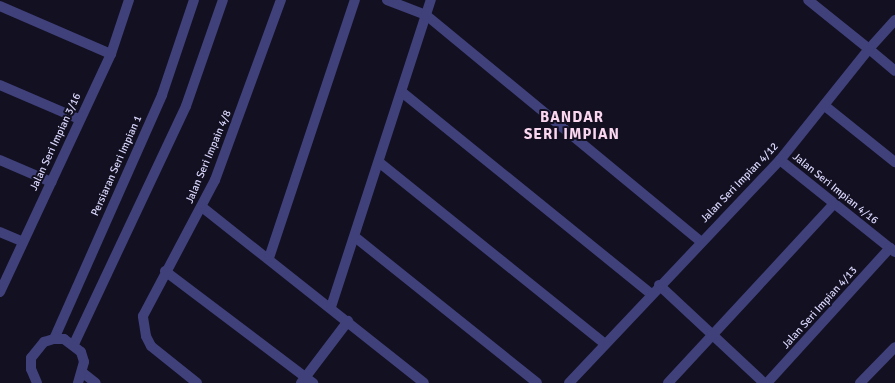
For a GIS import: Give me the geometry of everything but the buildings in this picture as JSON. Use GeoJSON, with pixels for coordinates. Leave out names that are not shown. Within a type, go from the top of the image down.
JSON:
{"type":"FeatureCollection","features":[{"type":"Feature","properties":{"kind":"street","name":"Jalan Seri Impian 3/16"},"geometry":{"type":"LineString","coordinates":[[0,292],[79,119],[111,54],[129,0]]}},
{"type":"Feature","properties":{"kind":"street","name":"Persiaran Seri Impian 1"},"geometry":{"type":"LineString","coordinates":[[54,338],[162,95],[194,0]]}},
{"type":"Feature","properties":{"kind":"street"},"geometry":{"type":"LineString","coordinates":[[74,344],[186,106],[223,0]]}},
{"type":"Feature","properties":{"kind":"street","name":"Jalan Seri Impain 4/8"},"geometry":{"type":"LineString","coordinates":[[197,383],[152,346],[146,336],[143,316],[165,271],[202,207],[237,125],[281,0]]}},
{"type":"Feature","properties":{"kind":"street"},"geometry":{"type":"LineString","coordinates":[[269,258],[355,0]]}},
{"type":"Feature","properties":{"kind":"street"},"geometry":{"type":"LineString","coordinates":[[387,0],[426,15],[700,241]]}},
{"type":"Feature","properties":{"kind":"street"},"geometry":{"type":"LineString","coordinates":[[331,306],[380,163],[432,0]]}},
{"type":"Feature","properties":{"kind":"street"},"geometry":{"type":"LineString","coordinates":[[808,0],[895,71]]}},
{"type":"Feature","properties":{"kind":"street"},"geometry":{"type":"LineString","coordinates":[[0,6],[111,54]]}},
{"type":"Feature","properties":{"kind":"street","name":"Jalan Seri Impian 4/12"},"geometry":{"type":"LineString","coordinates":[[569,383],[700,241],[780,160],[825,106],[868,49],[895,20]]}},
{"type":"Feature","properties":{"kind":"street"},"geometry":{"type":"LineString","coordinates":[[0,85],[79,119]]}},
{"type":"Feature","properties":{"kind":"street"},"geometry":{"type":"LineString","coordinates":[[403,93],[651,294]]}},
{"type":"Feature","properties":{"kind":"street"},"geometry":{"type":"LineString","coordinates":[[825,106],[895,162]]}},
{"type":"Feature","properties":{"kind":"street"},"geometry":{"type":"LineString","coordinates":[[0,160],[51,182]]}},
{"type":"Feature","properties":{"kind":"street","name":"Jalan Seri Impian 4/16"},"geometry":{"type":"LineString","coordinates":[[780,160],[892,250]]}},
{"type":"Feature","properties":{"kind":"street"},"geometry":{"type":"LineString","coordinates":[[380,163],[605,344]]}},
{"type":"Feature","properties":{"kind":"street"},"geometry":{"type":"LineString","coordinates":[[668,383],[834,204]]}},
{"type":"Feature","properties":{"kind":"street"},"geometry":{"type":"LineString","coordinates":[[202,207],[331,306],[424,383]]}},
{"type":"Feature","properties":{"kind":"street"},"geometry":{"type":"LineString","coordinates":[[0,232],[22,242]]}},
{"type":"Feature","properties":{"kind":"street"},"geometry":{"type":"LineString","coordinates":[[354,237],[537,383]]}},
{"type":"Feature","properties":{"kind":"street","name":"Jalan Seri Impian 4/13"},"geometry":{"type":"LineString","coordinates":[[766,383],[892,250]]}},
{"type":"Feature","properties":{"kind":"street"},"geometry":{"type":"LineString","coordinates":[[165,271],[306,381],[348,321]]}},
{"type":"Feature","properties":{"kind":"street"},"geometry":{"type":"LineString","coordinates":[[659,286],[766,383]]}},
{"type":"Feature","properties":{"kind":"street"},"geometry":{"type":"LineString","coordinates":[[33,382],[30,369],[36,349],[54,338],[74,344],[84,362],[83,373],[78,383]]}},
{"type":"Feature","properties":{"kind":"street"},"geometry":{"type":"LineString","coordinates":[[860,383],[895,348]]}},
{"type":"Feature","properties":{"kind":"street"},"geometry":{"type":"LineString","coordinates":[[83,373],[96,383]]}},
{"type":"Feature","properties":{"kind":"district","name":"BANDAR SERI IMPIAN"},"geometry":{"type":"Point","coordinates":[572,126]}}]}
